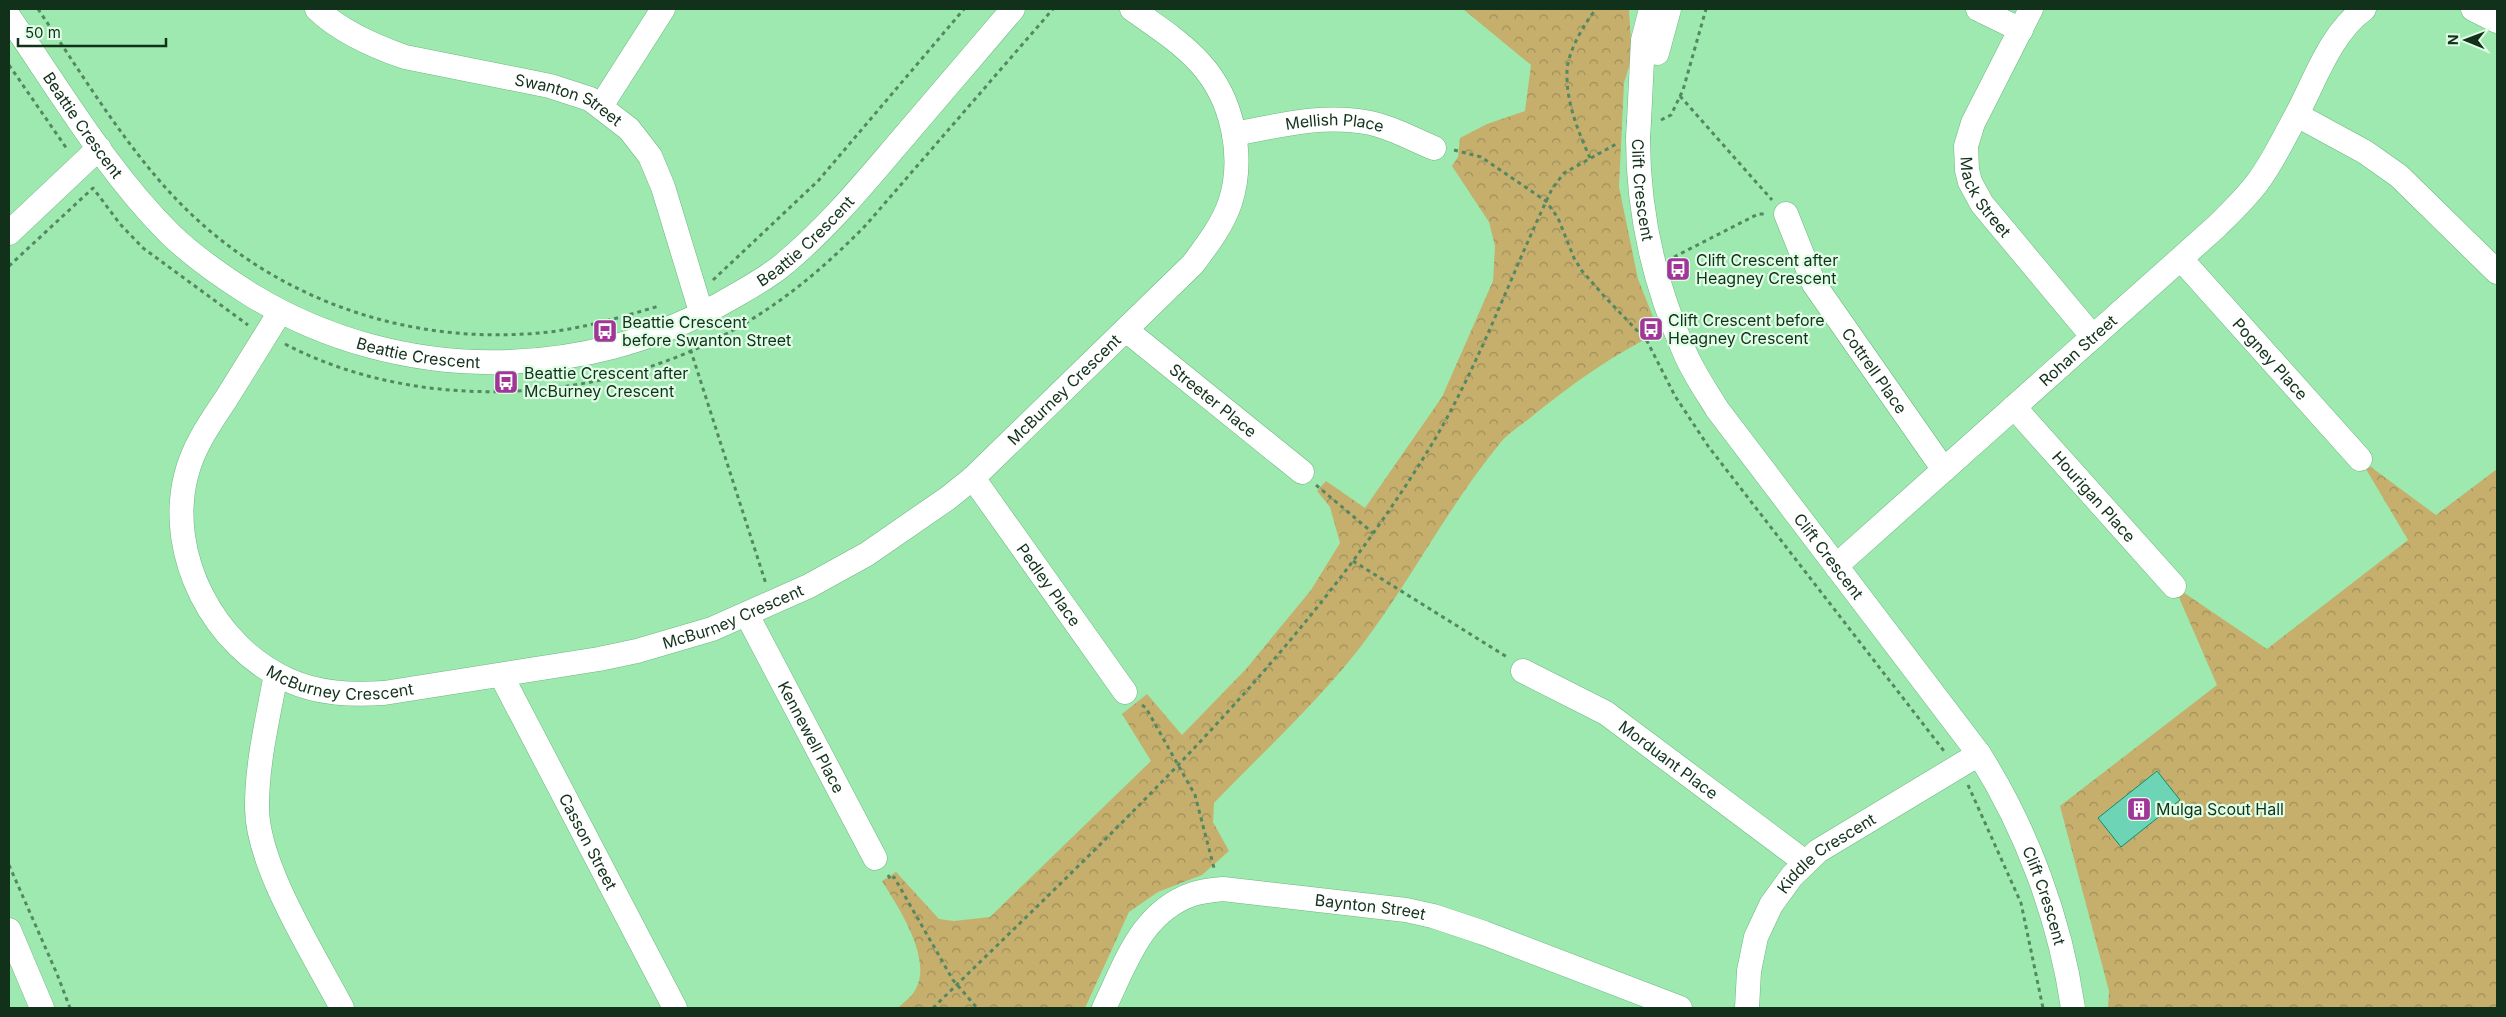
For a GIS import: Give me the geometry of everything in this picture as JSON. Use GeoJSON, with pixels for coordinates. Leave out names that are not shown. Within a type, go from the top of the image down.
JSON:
{"type":"FeatureCollection","features":[{"type":"Feature","properties":{"kind":"street","name":"Swanton Street"},"geometry":{"type":"LineString","coordinates":[[317,9],[344,30],[383,50],[405,58],[550,86],[590,99],[629,129],[650,156],[663,187],[695,292],[692,320]]}},
{"type":"Feature","properties":{"kind":"street"},"geometry":{"type":"LineString","coordinates":[[601,106],[663,9]]}},
{"type":"Feature","properties":{"kind":"street","name":"Beattie Crescent"},"geometry":{"type":"LineString","coordinates":[[9,17],[127,187],[172,236],[223,278],[280,312],[330,334],[383,350],[436,360],[491,364],[546,361],[600,352],[652,336],[692,320],[758,283],[778,269],[832,221],[1013,9]]}},
{"type":"Feature","properties":{"kind":"street","name":"McBurney Crescent"},"geometry":{"type":"LineString","coordinates":[[280,312],[200,440],[186,476],[181,512],[181,531],[189,568],[205,603],[228,634],[258,662],[276,674],[320,691],[352,695],[384,693],[599,659],[637,651],[712,628],[747,615],[808,586],[867,554],[948,498],[973,478],[1126,330],[1193,264],[1215,235],[1230,202],[1236,168],[1234,134],[1226,104],[1211,76],[1201,64],[1176,41],[1132,9]]}},
{"type":"Feature","properties":{"kind":"street","name":"Clift Crescent"},"geometry":{"type":"LineString","coordinates":[[1650,9],[1643,40],[1638,131],[1638,173],[1646,236],[1662,296],[1685,355],[1717,409],[1979,754],[2015,817],[2042,883],[2073,1008]]}},
{"type":"Feature","properties":{"kind":"street","name":"Clift Crescent"},"geometry":{"type":"LineString","coordinates":[[1641,90],[1656,54],[1669,9]]}},
{"type":"Feature","properties":{"kind":"street"},"geometry":{"type":"LineString","coordinates":[[1978,9],[2021,30]]}},
{"type":"Feature","properties":{"kind":"street","name":"Mack Street"},"geometry":{"type":"LineString","coordinates":[[2032,9],[1973,123],[1966,146],[1967,170],[1970,182],[1982,204],[2093,337]]}},
{"type":"Feature","properties":{"kind":"street","name":"Rohan Street"},"geometry":{"type":"LineString","coordinates":[[1836,566],[2181,259],[2246,197],[2258,181],[2297,114],[2338,36],[2351,18],[2364,9]]}},
{"type":"Feature","properties":{"kind":"street"},"geometry":{"type":"LineString","coordinates":[[2473,9],[2497,21]]}},
{"type":"Feature","properties":{"kind":"street"},"geometry":{"type":"LineString","coordinates":[[2297,114],[2365,152],[2399,176],[2497,272]]}},
{"type":"Feature","properties":{"kind":"street","name":"Mellish Place"},"geometry":{"type":"LineString","coordinates":[[1234,134],[1309,120],[1338,118],[1367,122],[1434,148]]}},
{"type":"Feature","properties":{"kind":"street"},"geometry":{"type":"LineString","coordinates":[[9,233],[99,148]]}},
{"type":"Feature","properties":{"kind":"street","name":"Cottrell Place"},"geometry":{"type":"LineString","coordinates":[[1786,214],[1814,284],[1944,470]]}},
{"type":"Feature","properties":{"kind":"street","name":"Pogney Place"},"geometry":{"type":"LineString","coordinates":[[2181,259],[2360,459]]}},
{"type":"Feature","properties":{"kind":"street","name":"Streeter Place"},"geometry":{"type":"LineString","coordinates":[[1126,330],[1302,472]]}},
{"type":"Feature","properties":{"kind":"street","name":"Hourigan Place"},"geometry":{"type":"LineString","coordinates":[[2014,407],[2174,586]]}},
{"type":"Feature","properties":{"kind":"street","name":"Pedley Place"},"geometry":{"type":"LineString","coordinates":[[973,478],[1125,692]]}},
{"type":"Feature","properties":{"kind":"street","name":"Kennewell Place"},"geometry":{"type":"LineString","coordinates":[[747,615],[875,858]]}},
{"type":"Feature","properties":{"kind":"street","name":"Morduant Place"},"geometry":{"type":"LineString","coordinates":[[1523,671],[1606,713],[1805,862]]}},
{"type":"Feature","properties":{"kind":"street"},"geometry":{"type":"LineString","coordinates":[[276,674],[259,770],[256,808],[262,846],[276,882],[342,1008]]}},
{"type":"Feature","properties":{"kind":"street","name":"Casson Street"},"geometry":{"type":"LineString","coordinates":[[501,675],[675,1008]]}},
{"type":"Feature","properties":{"kind":"street","name":"Kiddle Crescent"},"geometry":{"type":"LineString","coordinates":[[1748,1008],[1749,971],[1756,937],[1771,905],[1805,862],[1818,851],[1979,754]]}},
{"type":"Feature","properties":{"kind":"street","name":"Baynton Street"},"geometry":{"type":"LineString","coordinates":[[1104,1008],[1140,934],[1157,914],[1168,906],[1194,894],[1224,889],[1406,910],[1433,916],[1484,933],[1680,1008]]}},
{"type":"Feature","properties":{"kind":"street"},"geometry":{"type":"LineString","coordinates":[[9,930],[42,1008]]}},
{"type":"Feature","properties":{"kind":"path"},"geometry":{"type":"LineString","coordinates":[[38,9],[140,156],[177,200],[243,257],[303,292],[379,320],[435,332],[525,334],[600,322],[666,304],[676,305],[692,320],[772,603]]}},
{"type":"Feature","properties":{"kind":"path"},"geometry":{"type":"LineString","coordinates":[[695,292],[716,278],[798,202],[964,9]]}},
{"type":"Feature","properties":{"kind":"path"},"geometry":{"type":"LineString","coordinates":[[1590,158],[1574,121],[1567,71],[1577,39],[1596,9]]}},
{"type":"Feature","properties":{"kind":"path"},"geometry":{"type":"LineString","coordinates":[[932,1008],[1178,766],[1289,644],[1353,561],[1424,458],[1444,423],[1500,308],[1546,201],[1559,179],[1590,158],[1671,115],[1688,80],[1706,9]]}},
{"type":"Feature","properties":{"kind":"path"},"geometry":{"type":"LineString","coordinates":[[9,65],[65,147]]}},
{"type":"Feature","properties":{"kind":"path"},"geometry":{"type":"LineString","coordinates":[[1680,96],[1786,214]]}},
{"type":"Feature","properties":{"kind":"path"},"geometry":{"type":"LineString","coordinates":[[1434,148],[1459,150],[1481,157],[1546,201],[1558,218],[1574,258],[1582,271],[1648,341],[1674,396],[1708,446],[1943,750]]}},
{"type":"Feature","properties":{"kind":"path"},"geometry":{"type":"LineString","coordinates":[[9,266],[93,188],[120,224],[143,248],[252,327]]}},
{"type":"Feature","properties":{"kind":"path"},"geometry":{"type":"LineString","coordinates":[[1674,257],[1758,214],[1786,214]]}},
{"type":"Feature","properties":{"kind":"path"},"geometry":{"type":"LineString","coordinates":[[1648,341],[1652,339]]}},
{"type":"Feature","properties":{"kind":"path"},"geometry":{"type":"LineString","coordinates":[[530,384],[530,391]]}},
{"type":"Feature","properties":{"kind":"path"},"geometry":{"type":"LineString","coordinates":[[1302,472],[1373,533]]}},
{"type":"Feature","properties":{"kind":"path"},"geometry":{"type":"LineString","coordinates":[[1353,561],[1504,654],[1523,671]]}},
{"type":"Feature","properties":{"kind":"path"},"geometry":{"type":"LineString","coordinates":[[1125,692],[1146,708],[1195,794],[1216,880],[1224,889]]}},
{"type":"Feature","properties":{"kind":"path"},"geometry":{"type":"LineString","coordinates":[[1959,786],[1968,785],[2021,904],[2043,1008]]}},
{"type":"Feature","properties":{"kind":"path"},"geometry":{"type":"LineString","coordinates":[[875,858],[892,880],[894,877],[956,985],[977,1008]]}},
{"type":"Feature","properties":{"kind":"path"},"geometry":{"type":"LineString","coordinates":[[9,865],[58,974],[70,1008]]}},
{"type":"Feature","properties":{"kind":"green space"},"geometry":{"type":"Polygon","coordinates":[[[1463,9],[1629,9],[1632,57],[1624,83],[1619,187],[1638,279],[1659,332],[1576,382],[1501,442],[1464,491],[1397,595],[1362,645],[1309,707],[1214,803],[1213,822],[1229,851],[1202,875],[1158,892],[1129,912],[1085,1008],[898,1008],[914,992],[919,979],[920,965],[917,950],[905,919],[882,881],[896,872],[939,919],[954,921],[990,917],[1151,761],[1122,714],[1147,694],[1182,735],[1246,669],[1311,590],[1340,543],[1330,507],[1317,491],[1326,481],[1365,508],[1442,397],[1493,281],[1495,246],[1489,222],[1452,166],[1458,157],[1460,138],[1487,124],[1525,111],[1531,65],[1463,9]]]}},
{"type":"Feature","properties":{"kind":"green space"},"geometry":{"type":"Polygon","coordinates":[[[2360,459],[2436,515],[2497,469],[2497,1008],[2108,1008],[2109,991],[2060,806],[2217,685],[2174,586],[2267,649],[2408,540],[2360,459]]]}},
{"type":"Feature","properties":{"kind":"building","name":"Mulga Scout Hall"},"geometry":{"type":"Polygon","coordinates":[[[2157,771],[2180,800],[2121,847],[2098,818],[2157,771]]]}},
{"type":"Feature","properties":{"kind":"place","name":"Clift Crescent after Heagney Crescent"},"geometry":{"type":"Point","coordinates":[1678,269]}},
{"type":"Feature","properties":{"kind":"place","name":"Clift Crescent before Heagney Crescent"},"geometry":{"type":"Point","coordinates":[1651,329]}},
{"type":"Feature","properties":{"kind":"place","name":"Beattie Crescent before Swanton Street"},"geometry":{"type":"Point","coordinates":[605,331]}},
{"type":"Feature","properties":{"kind":"place","name":"Beattie Crescent after McBurney Crescent"},"geometry":{"type":"Point","coordinates":[506,382]}},
{"type":"Feature","properties":{"kind":"place","name":"Mulga Scout Hall"},"geometry":{"type":"Point","coordinates":[2139,809]}}]}
